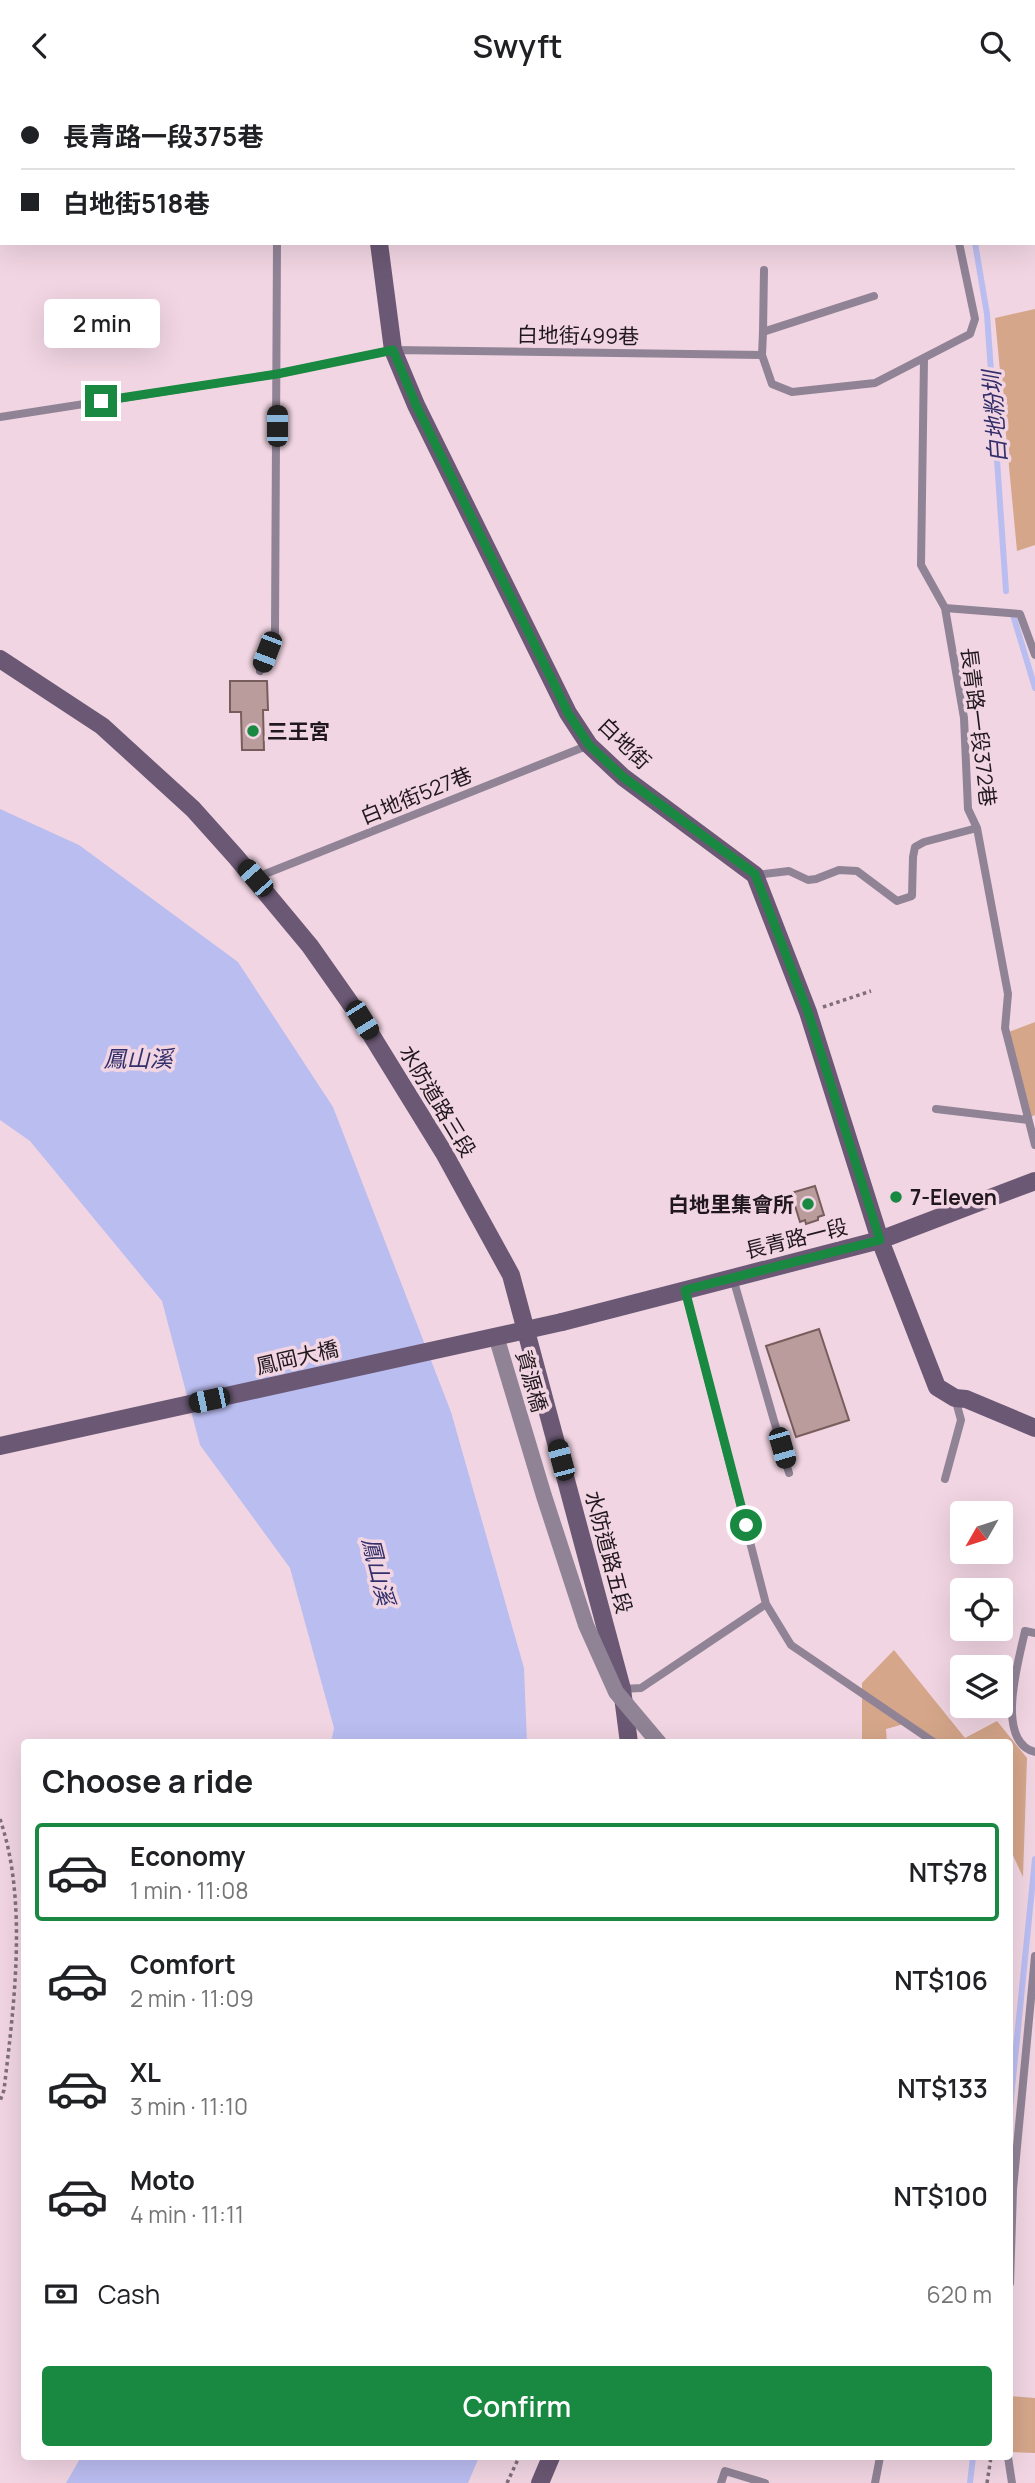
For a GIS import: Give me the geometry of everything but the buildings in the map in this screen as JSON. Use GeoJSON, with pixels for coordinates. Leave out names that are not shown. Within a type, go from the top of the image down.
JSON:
{"type":"FeatureCollection","features":[{"type":"Feature","properties":{"kind":"street","name":"白地街"},"geometry":{"type":"LineString","coordinates":[[379,245],[393,350],[422,418],[562,701],[589,745],[623,777],[755,874]]}},
{"type":"Feature","properties":{"kind":"street","name":"水防道路三段"},"geometry":{"type":"LineString","coordinates":[[0,659],[102,726],[193,809],[255,878],[310,946],[347,999],[444,1153],[511,1275],[527,1333]]}},
{"type":"Feature","properties":{"kind":"street"},"geometry":{"type":"LineString","coordinates":[[755,874],[808,1012],[880,1240],[937,1387],[954,1398],[965,1399],[1035,1428]]}},
{"type":"Feature","properties":{"kind":"street","name":"長青路一段"},"geometry":{"type":"LineString","coordinates":[[562,1322],[880,1240],[1035,1181]]}},
{"type":"Feature","properties":{"kind":"street","name":"鳳岡大橋"},"geometry":{"type":"LineString","coordinates":[[0,1446],[562,1322]]}},
{"type":"Feature","properties":{"kind":"street","name":"水防道路五段"},"geometry":{"type":"LineString","coordinates":[[527,1333],[622,1689],[628,1739]]}},
{"type":"Feature","properties":{"kind":"street","name":"資源橋"},"geometry":{"type":"LineString","coordinates":[[496,1336],[586,1625],[616,1692],[656,1739]]}},
{"type":"Feature","properties":{"kind":"street"},"geometry":{"type":"LineString","coordinates":[[540,2483],[550,2460]]}},
{"type":"Feature","properties":{"kind":"lane"},"geometry":{"type":"LineString","coordinates":[[260,671],[275,633],[276,245]]}},
{"type":"Feature","properties":{"kind":"lane"},"geometry":{"type":"LineString","coordinates":[[764,270],[762,355],[772,384],[792,392],[875,383],[970,334],[975,319],[959,245]]}},
{"type":"Feature","properties":{"kind":"lane"},"geometry":{"type":"LineString","coordinates":[[763,331],[874,296]]}},
{"type":"Feature","properties":{"kind":"lane","name":"白地街499巷"},"geometry":{"type":"LineString","coordinates":[[0,417],[277,374],[393,350],[762,355]]}},
{"type":"Feature","properties":{"kind":"lane","name":"長青路一段372巷"},"geometry":{"type":"LineString","coordinates":[[924,359],[920,565],[945,608],[964,718],[968,809],[977,828],[1008,994],[1005,1028],[1035,1145]]}},
{"type":"Feature","properties":{"kind":"lane"},"geometry":{"type":"LineString","coordinates":[[945,608],[1020,614],[1035,655]]}},
{"type":"Feature","properties":{"kind":"lane","name":"白地街527巷"},"geometry":{"type":"LineString","coordinates":[[255,878],[589,745]]}},
{"type":"Feature","properties":{"kind":"lane"},"geometry":{"type":"LineString","coordinates":[[755,874],[789,871],[808,880],[839,870],[857,871],[897,901],[912,895],[915,847],[924,842],[977,828]]}},
{"type":"Feature","properties":{"kind":"lane"},"geometry":{"type":"LineString","coordinates":[[936,1109],[1028,1120]]}},
{"type":"Feature","properties":{"kind":"lane"},"geometry":{"type":"LineString","coordinates":[[733,1278],[789,1473]]}},
{"type":"Feature","properties":{"kind":"lane"},"geometry":{"type":"LineString","coordinates":[[685,1290],[766,1604],[791,1645],[929,1739]]}},
{"type":"Feature","properties":{"kind":"lane"},"geometry":{"type":"LineString","coordinates":[[945,1479],[961,1420],[954,1398]]}},
{"type":"Feature","properties":{"kind":"lane"},"geometry":{"type":"LineString","coordinates":[[622,1689],[641,1688],[766,1604]]}},
{"type":"Feature","properties":{"kind":"lane"},"geometry":{"type":"LineString","coordinates":[[1035,1633],[1025,1632],[1010,1710],[1018,1740],[1035,1752]]}},
{"type":"Feature","properties":{"kind":"lane"},"geometry":{"type":"LineString","coordinates":[[1013,2189],[1035,1956]]}},
{"type":"Feature","properties":{"kind":"lane"},"geometry":{"type":"LineString","coordinates":[[875,2483],[879,2460]]}},
{"type":"Feature","properties":{"kind":"lane"},"geometry":{"type":"LineString","coordinates":[[1008,2460],[1012,2483]]}},
{"type":"Feature","properties":{"kind":"lane"},"geometry":{"type":"LineString","coordinates":[[721,2483],[725,2471],[765,2483]]}},
{"type":"Feature","properties":{"kind":"path"},"geometry":{"type":"LineString","coordinates":[[808,1012],[871,991]]}},
{"type":"Feature","properties":{"kind":"path"},"geometry":{"type":"LineString","coordinates":[[0,1819],[7,1840],[17,1919],[14,2007],[4,2090],[0,2101]]}},
{"type":"Feature","properties":{"kind":"path"},"geometry":{"type":"LineString","coordinates":[[0,1841],[7,1840]]}},
{"type":"Feature","properties":{"kind":"path"},"geometry":{"type":"LineString","coordinates":[[507,2483],[518,2460]]}},
{"type":"Feature","properties":{"kind":"path"},"geometry":{"type":"LineString","coordinates":[[987,2483],[991,2460]]}},
{"type":"Feature","properties":{"kind":"shaded area"},"geometry":{"type":"Polygon","coordinates":[[[1035,309],[1035,545],[1017,551],[995,318],[1035,309]]]}},
{"type":"Feature","properties":{"kind":"shaded area"},"geometry":{"type":"Polygon","coordinates":[[[1035,1022],[1035,1115],[1028,1118],[1006,1033],[1035,1022]]]}},
{"type":"Feature","properties":{"kind":"shaded area"},"geometry":{"type":"Polygon","coordinates":[[[894,1650],[965,1738],[997,1721],[1012,1739],[924,1739],[904,1724],[886,1729],[887,1739],[862,1739],[862,1683],[894,1650]]]}},
{"type":"Feature","properties":{"kind":"shaded area"},"geometry":{"type":"Polygon","coordinates":[[[1013,1741],[1027,1758],[1023,1877],[1013,1855],[1013,1741]]]}},
{"type":"Feature","properties":{"kind":"shaded area"},"geometry":{"type":"Polygon","coordinates":[[[1013,2396],[1035,2398],[1035,2453],[1013,2452],[1013,2396]]]}},
{"type":"Feature","properties":{"kind":"water","name":"鳳山溪"},"geometry":{"type":"Polygon","coordinates":[[[0,809],[79,845],[238,962],[333,1107],[451,1412],[524,1668],[527,1739],[332,1739],[334,1728],[290,1568],[200,1445],[162,1301],[30,1141],[0,1120],[0,809]]]}},
{"type":"Feature","properties":{"kind":"water"},"geometry":{"type":"Polygon","coordinates":[[[79,2460],[478,2460],[468,2483],[66,2483],[79,2460]]]}},
{"type":"Feature","properties":{"kind":"waterway","name":"白地粉圳"},"geometry":{"type":"LineString","coordinates":[[975,245],[987,314],[1006,591]]}},
{"type":"Feature","properties":{"kind":"waterway","name":"白地粉圳"},"geometry":{"type":"LineString","coordinates":[[1013,615],[1035,688]]}},
{"type":"Feature","properties":{"kind":"waterway","name":"白地粉圳"},"geometry":{"type":"LineString","coordinates":[[1013,2078],[1035,1859]]}},
{"type":"Feature","properties":{"kind":"waterway","name":"白地粉圳"},"geometry":{"type":"LineString","coordinates":[[970,2483],[973,2460]]}},
{"type":"Feature","properties":{"kind":"place","name":"三王宮"},"geometry":{"type":"Point","coordinates":[253,731]}},
{"type":"Feature","properties":{"kind":"place","name":"7-Eleven"},"geometry":{"type":"Point","coordinates":[896,1197]}},
{"type":"Feature","properties":{"kind":"place","name":"白地里集會所"},"geometry":{"type":"Point","coordinates":[808,1204]}},
{"type":"Feature","properties":{"kind":"route"},"geometry":{"type":"LineString","coordinates":[[101,401],[277,374],[393,350],[416,405],[568,713],[589,745],[623,777],[755,874],[808,1012],[880,1240],[685,1290],[746,1525]]}}]}
